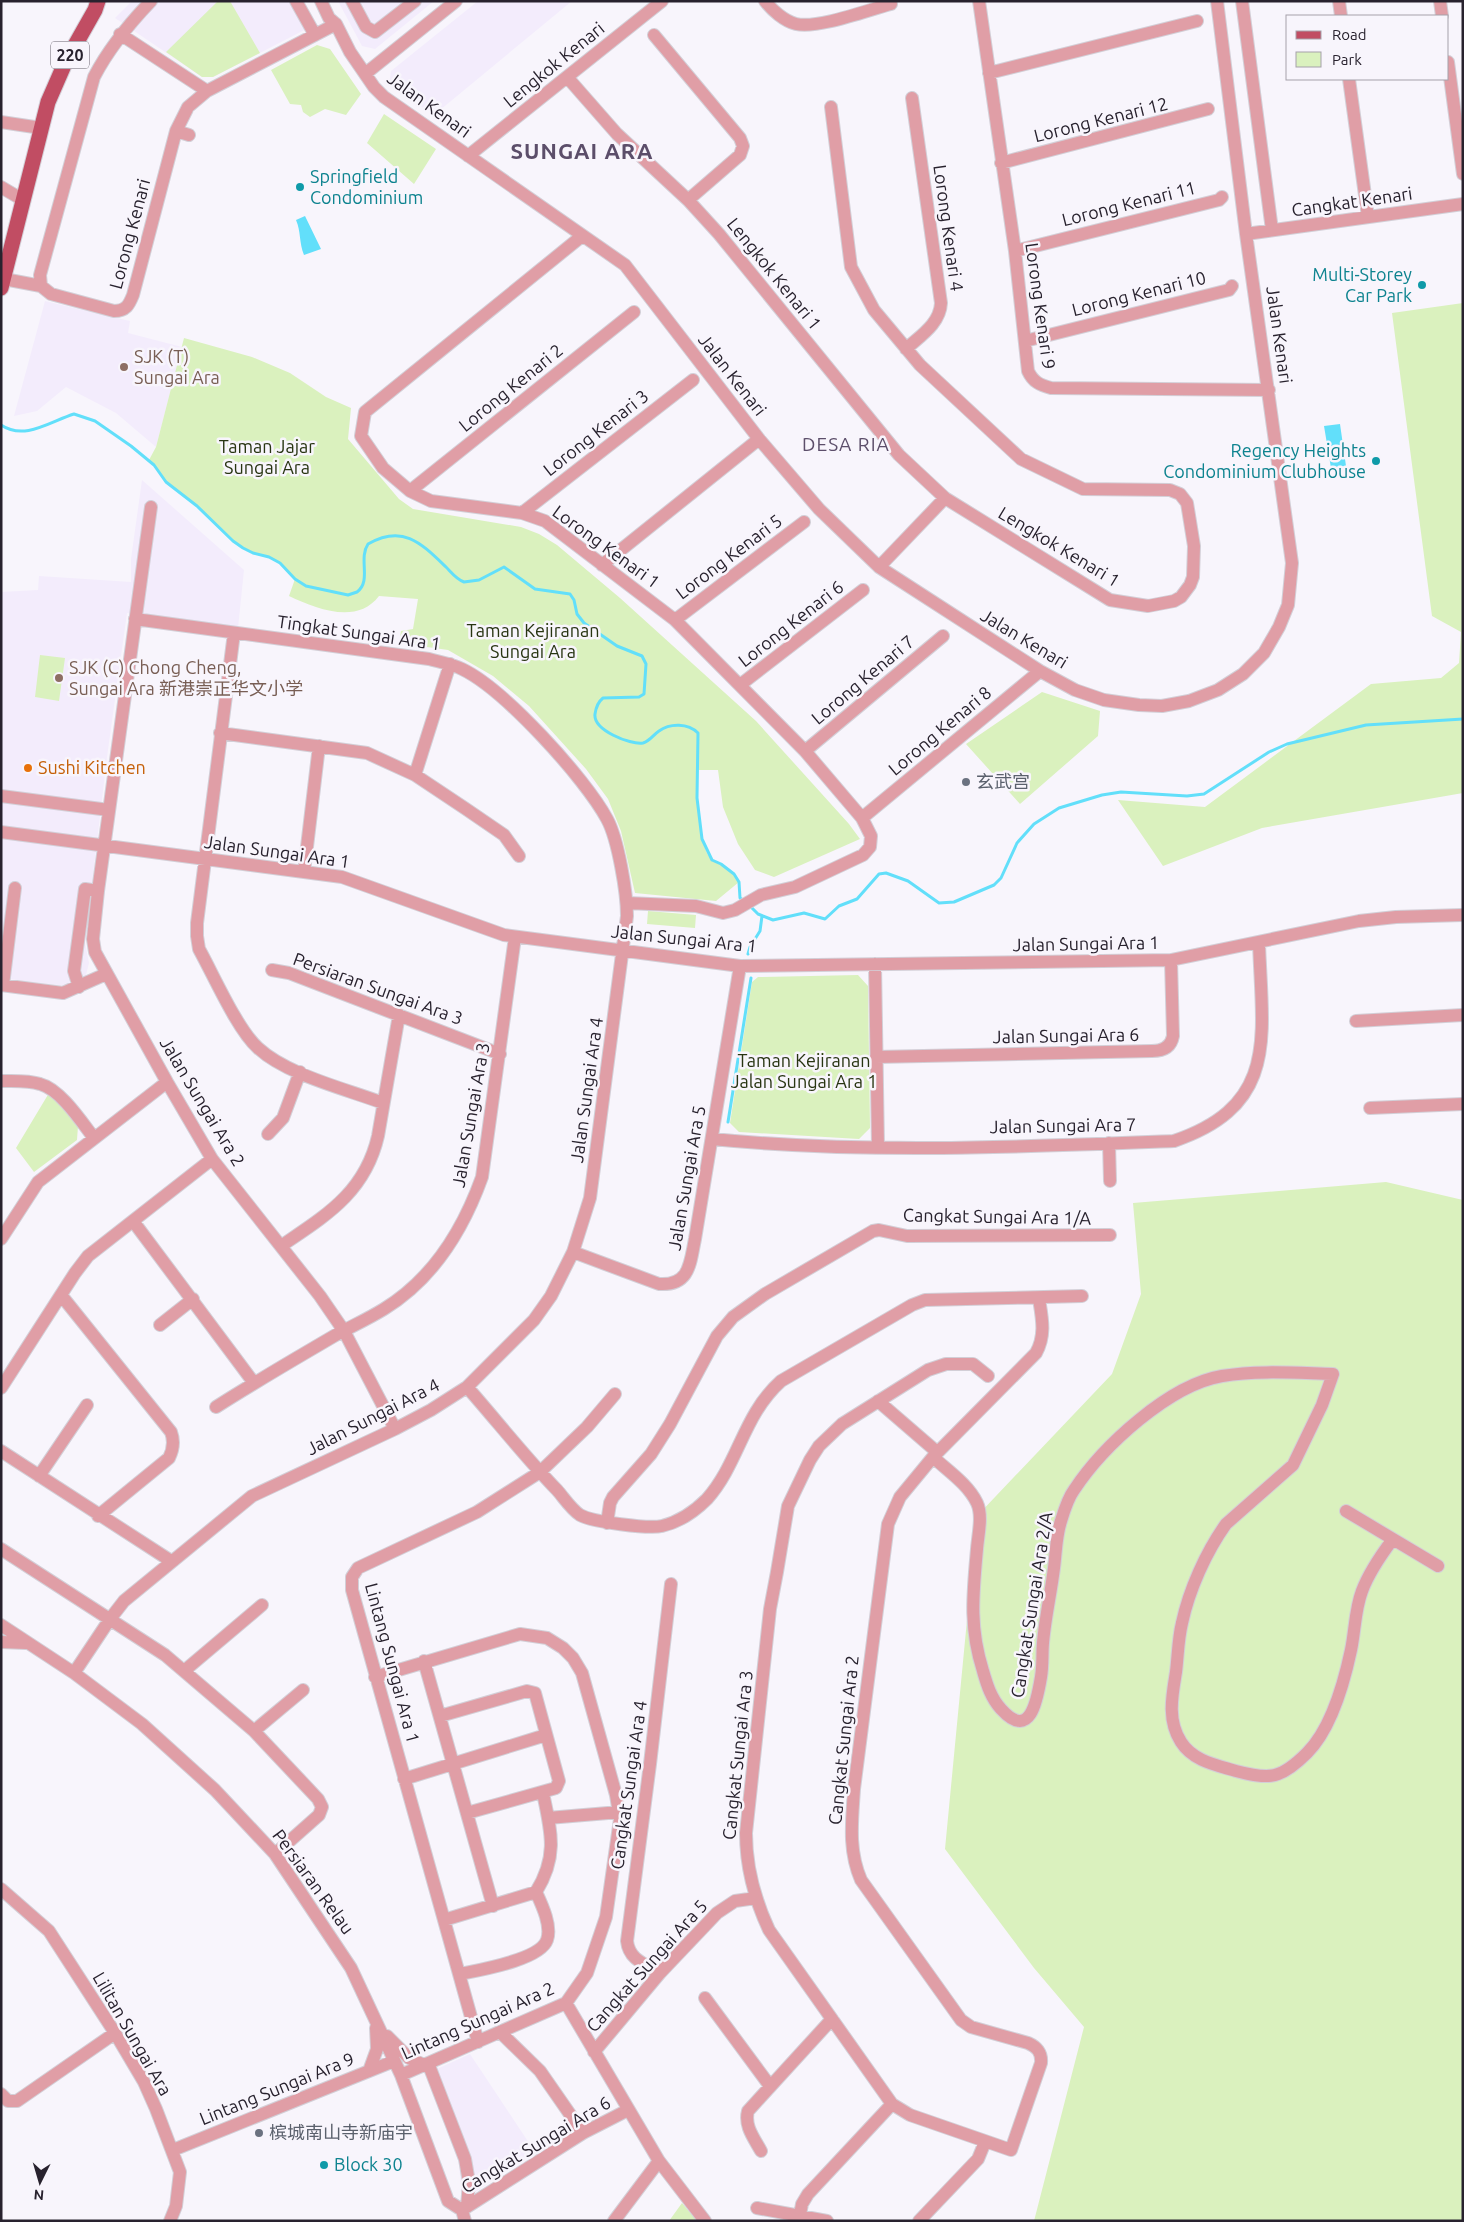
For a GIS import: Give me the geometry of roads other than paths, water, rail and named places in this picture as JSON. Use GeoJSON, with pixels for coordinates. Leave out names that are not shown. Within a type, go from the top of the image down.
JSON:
{"type":"FeatureCollection","features":[{"type":"Feature","properties":{"kind":"main road","name":"220"},"geometry":{"type":"LineString","coordinates":[[2,284],[48,102],[65,63],[100,4]]}},
{"type":"Feature","properties":{"kind":"street"},"geometry":{"type":"LineString","coordinates":[[41,286],[40,275],[94,77],[106,54],[120,34],[151,1]]}},
{"type":"Feature","properties":{"kind":"street"},"geometry":{"type":"LineString","coordinates":[[296,1],[315,36]]}},
{"type":"Feature","properties":{"kind":"street","name":"Jalan Kenari"},"geometry":{"type":"LineString","coordinates":[[321,1],[329,18],[336,24],[350,52],[374,87],[384,97],[625,265],[759,439],[819,510],[879,567],[1040,671],[1075,690],[1104,700],[1162,706],[1189,701],[1218,690],[1243,674],[1264,653],[1279,627],[1288,605],[1292,563],[1246,234],[1217,1]]}},
{"type":"Feature","properties":{"kind":"street","name":"Jalan Kenari"},"geometry":{"type":"LineString","coordinates":[[330,1],[337,15],[336,24]]}},
{"type":"Feature","properties":{"kind":"street"},"geometry":{"type":"LineString","coordinates":[[352,1],[366,27],[375,32],[415,1]]}},
{"type":"Feature","properties":{"kind":"street","name":"Lengkok Kenari"},"geometry":{"type":"LineString","coordinates":[[468,156],[662,1]]}},
{"type":"Feature","properties":{"kind":"street"},"geometry":{"type":"LineString","coordinates":[[765,1],[780,16],[795,24],[814,25],[891,4]]}},
{"type":"Feature","properties":{"kind":"street","name":"Lorong Kenari 9"},"geometry":{"type":"LineString","coordinates":[[979,1],[1014,251],[1028,371],[1032,379],[1040,385],[1051,388],[1269,390]]}},
{"type":"Feature","properties":{"kind":"street"},"geometry":{"type":"LineString","coordinates":[[1242,1],[1272,230]]}},
{"type":"Feature","properties":{"kind":"street"},"geometry":{"type":"LineString","coordinates":[[1339,1],[1341,15]]}},
{"type":"Feature","properties":{"kind":"street"},"geometry":{"type":"LineString","coordinates":[[1440,1],[1442,15]]}},
{"type":"Feature","properties":{"kind":"street"},"geometry":{"type":"LineString","coordinates":[[365,74],[453,2]]}},
{"type":"Feature","properties":{"kind":"street"},"geometry":{"type":"LineString","coordinates":[[989,73],[1197,21]]}},
{"type":"Feature","properties":{"kind":"street","name":"Lorong Kenari"},"geometry":{"type":"LineString","coordinates":[[2,284],[14,279],[41,286],[51,294],[114,311],[121,311],[126,308],[133,295],[176,132],[188,107],[207,91],[336,24]]}},
{"type":"Feature","properties":{"kind":"street"},"geometry":{"type":"LineString","coordinates":[[120,34],[207,91]]}},
{"type":"Feature","properties":{"kind":"street"},"geometry":{"type":"LineString","coordinates":[[654,35],[740,138],[743,146],[740,155],[688,200]]}},
{"type":"Feature","properties":{"kind":"street"},"geometry":{"type":"LineString","coordinates":[[1449,69],[1463,174]]}},
{"type":"Feature","properties":{"kind":"street","name":"Lengkok Kenari 1"},"geometry":{"type":"LineString","coordinates":[[567,77],[618,134],[688,200],[719,234],[899,455],[944,498],[1110,600],[1148,606],[1174,601],[1190,585],[1193,577],[1194,546],[1187,503],[1180,494],[1170,490],[1084,488],[1021,459],[920,366],[874,310],[851,267],[831,107]]}},
{"type":"Feature","properties":{"kind":"street"},"geometry":{"type":"LineString","coordinates":[[1349,80],[1368,217]]}},
{"type":"Feature","properties":{"kind":"street","name":"Lorong Kenari 4"},"geometry":{"type":"LineString","coordinates":[[906,349],[934,322],[940,313],[912,98]]}},
{"type":"Feature","properties":{"kind":"street","name":"Lorong Kenari 12"},"geometry":{"type":"LineString","coordinates":[[1002,163],[1208,109]]}},
{"type":"Feature","properties":{"kind":"street"},"geometry":{"type":"LineString","coordinates":[[1,122],[41,128]]}},
{"type":"Feature","properties":{"kind":"street"},"geometry":{"type":"LineString","coordinates":[[176,132],[189,135]]}},
{"type":"Feature","properties":{"kind":"street"},"geometry":{"type":"LineString","coordinates":[[1,188],[23,200]]}},
{"type":"Feature","properties":{"kind":"street","name":"Lorong Kenari 11"},"geometry":{"type":"LineString","coordinates":[[1014,251],[1219,200],[1222,197]]}},
{"type":"Feature","properties":{"kind":"street","name":"Cangkat Kenari"},"geometry":{"type":"LineString","coordinates":[[1246,234],[1463,204]]}},
{"type":"Feature","properties":{"kind":"street","name":"Lorong Kenari 1"},"geometry":{"type":"LineString","coordinates":[[582,236],[365,412],[361,436],[383,468],[410,491],[431,501],[522,513],[546,521],[675,620],[805,751],[862,818],[871,836],[870,846],[863,855],[795,887],[752,899],[735,910],[723,913],[696,906],[627,903]]}},
{"type":"Feature","properties":{"kind":"street","name":"Lorong Kenari 10"},"geometry":{"type":"LineString","coordinates":[[1025,341],[1229,290],[1232,286]]}},
{"type":"Feature","properties":{"kind":"street","name":"Lorong Kenari 2"},"geometry":{"type":"LineString","coordinates":[[410,491],[634,312]]}},
{"type":"Feature","properties":{"kind":"street","name":"Lorong Kenari 3"},"geometry":{"type":"LineString","coordinates":[[522,513],[693,380]]}},
{"type":"Feature","properties":{"kind":"street"},"geometry":{"type":"LineString","coordinates":[[602,565],[759,439]]}},
{"type":"Feature","properties":{"kind":"street"},"geometry":{"type":"LineString","coordinates":[[879,567],[944,498]]}},
{"type":"Feature","properties":{"kind":"street"},"geometry":{"type":"LineString","coordinates":[[104,846],[151,507]]}},
{"type":"Feature","properties":{"kind":"street","name":"Lorong Kenari 5"},"geometry":{"type":"LineString","coordinates":[[675,620],[804,522]]}},
{"type":"Feature","properties":{"kind":"street","name":"Lorong Kenari 6"},"geometry":{"type":"LineString","coordinates":[[740,685],[863,590]]}},
{"type":"Feature","properties":{"kind":"street","name":"Tingkat Sungai Ara 1"},"geometry":{"type":"LineString","coordinates":[[135,619],[429,659],[450,664],[476,677],[507,703],[541,736],[590,792],[610,826],[627,903],[624,952]]}},
{"type":"Feature","properties":{"kind":"street"},"geometry":{"type":"LineString","coordinates":[[234,632],[204,859],[196,936],[199,950],[245,1032],[257,1047],[277,1063],[383,1103]]}},
{"type":"Feature","properties":{"kind":"street","name":"Lorong Kenari 7"},"geometry":{"type":"LineString","coordinates":[[805,751],[943,636]]}},
{"type":"Feature","properties":{"kind":"street"},"geometry":{"type":"LineString","coordinates":[[415,775],[450,664]]}},
{"type":"Feature","properties":{"kind":"street","name":"Lorong Kenari 8"},"geometry":{"type":"LineString","coordinates":[[862,818],[1040,671]]}},
{"type":"Feature","properties":{"kind":"street"},"geometry":{"type":"LineString","coordinates":[[220,733],[367,753],[415,775],[504,834],[519,856]]}},
{"type":"Feature","properties":{"kind":"street"},"geometry":{"type":"LineString","coordinates":[[304,872],[319,746]]}},
{"type":"Feature","properties":{"kind":"street"},"geometry":{"type":"LineString","coordinates":[[1,796],[109,810]]}},
{"type":"Feature","properties":{"kind":"street","name":"Jalan Sungai Ara 1"},"geometry":{"type":"LineString","coordinates":[[1,832],[351,879],[493,932],[624,952],[740,966],[1171,960],[1259,943],[1315,929],[1359,922],[1396,917],[1463,915]]}},
{"type":"Feature","properties":{"kind":"street","name":"Jalan Sungai Ara 2"},"geometry":{"type":"LineString","coordinates":[[104,846],[93,939],[95,952],[212,1159],[320,1296],[344,1331],[395,1429]]}},
{"type":"Feature","properties":{"kind":"street"},"geometry":{"type":"LineString","coordinates":[[15,888],[2,985],[63,992],[79,987],[106,974]]}},
{"type":"Feature","properties":{"kind":"street"},"geometry":{"type":"LineString","coordinates":[[79,987],[74,972],[85,889],[98,891]]}},
{"type":"Feature","properties":{"kind":"street","name":"Jalan Sungai Ara 3"},"geometry":{"type":"LineString","coordinates":[[216,1407],[344,1331],[384,1310],[404,1296],[437,1262],[453,1239],[471,1207],[482,1177],[516,937]]}},
{"type":"Feature","properties":{"kind":"street","name":"Jalan Sungai Ara 7"},"geometry":{"type":"LineString","coordinates":[[712,1139],[782,1146],[878,1148],[1174,1141],[1198,1133],[1216,1123],[1234,1108],[1254,1076],[1260,1056],[1262,1034],[1259,943]]}},
{"type":"Feature","properties":{"kind":"street","name":"Jalan Sungai Ara 4"},"geometry":{"type":"LineString","coordinates":[[74,1673],[110,1619],[124,1602],[171,1561],[252,1496],[395,1429],[431,1410],[467,1387],[534,1320],[551,1296],[573,1252],[590,1198],[624,952]]}},
{"type":"Feature","properties":{"kind":"street","name":"Jalan Sungai Ara 6"},"geometry":{"type":"LineString","coordinates":[[876,1058],[1163,1050],[1170,1044],[1173,1036],[1171,960]]}},
{"type":"Feature","properties":{"kind":"street"},"geometry":{"type":"LineString","coordinates":[[875,964],[878,1148]]}},
{"type":"Feature","properties":{"kind":"street","name":"Jalan Sungai Ara 5"},"geometry":{"type":"LineString","coordinates":[[573,1252],[659,1284],[669,1285],[684,1277],[688,1270],[693,1247],[740,966]]}},
{"type":"Feature","properties":{"kind":"street","name":"Persiaran Sungai Ara 3"},"geometry":{"type":"LineString","coordinates":[[272,970],[289,973],[500,1054]]}},
{"type":"Feature","properties":{"kind":"street"},"geometry":{"type":"LineString","coordinates":[[280,1246],[330,1213],[349,1195],[374,1153],[398,1015]]}},
{"type":"Feature","properties":{"kind":"street"},"geometry":{"type":"LineString","coordinates":[[1356,1020],[1463,1016]]}},
{"type":"Feature","properties":{"kind":"street"},"geometry":{"type":"LineString","coordinates":[[268,1134],[283,1118],[300,1072]]}},
{"type":"Feature","properties":{"kind":"street"},"geometry":{"type":"LineString","coordinates":[[1,1081],[39,1083],[50,1087],[94,1138]]}},
{"type":"Feature","properties":{"kind":"street"},"geometry":{"type":"LineString","coordinates":[[1,1239],[38,1182],[167,1082]]}},
{"type":"Feature","properties":{"kind":"street"},"geometry":{"type":"LineString","coordinates":[[1370,1108],[1463,1104]]}},
{"type":"Feature","properties":{"kind":"street"},"geometry":{"type":"LineString","coordinates":[[1108,1143],[1110,1181]]}},
{"type":"Feature","properties":{"kind":"street"},"geometry":{"type":"LineString","coordinates":[[1,1388],[88,1256],[212,1159]]}},
{"type":"Feature","properties":{"kind":"street"},"geometry":{"type":"LineString","coordinates":[[133,1221],[254,1383]]}},
{"type":"Feature","properties":{"kind":"street","name":"Cangkat Sungai Ara 1/A"},"geometry":{"type":"LineString","coordinates":[[607,1523],[610,1503],[613,1497],[651,1454],[670,1424],[717,1336],[729,1322],[764,1294],[873,1231],[879,1230],[907,1236],[1110,1235]]}},
{"type":"Feature","properties":{"kind":"street"},"geometry":{"type":"LineString","coordinates":[[61,1295],[172,1432],[173,1437],[172,1453],[169,1458],[98,1516]]}},
{"type":"Feature","properties":{"kind":"street"},"geometry":{"type":"LineString","coordinates":[[467,1387],[540,1472],[580,1515],[607,1523],[661,1526],[685,1517],[707,1499],[722,1479],[756,1409],[766,1394],[781,1381],[912,1305],[925,1300],[1039,1299],[1082,1296]]}},
{"type":"Feature","properties":{"kind":"street"},"geometry":{"type":"LineString","coordinates":[[160,1325],[193,1299]]}},
{"type":"Feature","properties":{"kind":"street","name":"Cangkat Sungai Ara 2"},"geometry":{"type":"LineString","coordinates":[[1011,2150],[1041,2063],[1040,2052],[1036,2047],[1028,2043],[971,2027],[961,2020],[862,1880],[854,1864],[851,1844],[854,1789],[888,1524],[900,1497],[935,1455],[1036,1352],[1040,1345],[1043,1326],[1039,1299]]}},
{"type":"Feature","properties":{"kind":"street","name":"Cangkat Sungai Ara 3"},"geometry":{"type":"LineString","coordinates":[[988,1376],[973,1364],[937,1366],[842,1424],[819,1446],[788,1506],[770,1609],[746,1833],[746,1855],[756,1898],[769,1930],[892,2104],[910,2115],[1011,2150]]}},
{"type":"Feature","properties":{"kind":"street","name":"Cangkat Sungai Ara 2/A"},"geometry":{"type":"LineString","coordinates":[[935,1455],[968,1490],[978,1504],[980,1521],[972,1603],[972,1625],[978,1656],[988,1689],[999,1706],[1009,1718],[1015,1721],[1024,1721],[1030,1716],[1042,1674],[1046,1611],[1060,1523],[1073,1491],[1109,1447],[1156,1406],[1185,1387],[1221,1376],[1256,1373],[1333,1374],[1322,1405],[1293,1464],[1226,1524],[1198,1576],[1182,1623],[1170,1711],[1177,1734],[1188,1750],[1207,1762],[1259,1777],[1273,1777],[1308,1753],[1320,1734],[1336,1705],[1351,1650],[1361,1592],[1374,1565],[1392,1539]]}},
{"type":"Feature","properties":{"kind":"street","name":"Lintang Sungai Ara 1"},"geometry":{"type":"LineString","coordinates":[[478,2042],[375,1677],[351,1584],[354,1572],[358,1568],[477,1512],[540,1472],[587,1427],[615,1394]]}},
{"type":"Feature","properties":{"kind":"street"},"geometry":{"type":"LineString","coordinates":[[878,1401],[935,1455]]}},
{"type":"Feature","properties":{"kind":"street"},"geometry":{"type":"LineString","coordinates":[[39,1476],[87,1405]]}},
{"type":"Feature","properties":{"kind":"street"},"geometry":{"type":"LineString","coordinates":[[1,1451],[98,1516],[171,1561]]}},
{"type":"Feature","properties":{"kind":"street"},"geometry":{"type":"LineString","coordinates":[[1346,1511],[1438,1566]]}},
{"type":"Feature","properties":{"kind":"street"},"geometry":{"type":"LineString","coordinates":[[1,1549],[165,1655],[254,1731],[318,1799],[322,1807],[319,1815],[275,1854]]}},
{"type":"Feature","properties":{"kind":"street","name":"Cangkat Sungai Ara 4"},"geometry":{"type":"LineString","coordinates":[[660,1972],[634,1958],[627,1948],[627,1941],[671,1584]]}},
{"type":"Feature","properties":{"kind":"street"},"geometry":{"type":"LineString","coordinates":[[184,1672],[262,1605]]}},
{"type":"Feature","properties":{"kind":"street","name":"Persiaran Relau"},"geometry":{"type":"LineString","coordinates":[[1,1625],[74,1673],[142,1724],[215,1790],[275,1854],[351,1968],[401,2075],[448,2201],[464,2212]]}},
{"type":"Feature","properties":{"kind":"street","name":"Lintang Sungai Ara 2"},"geometry":{"type":"LineString","coordinates":[[375,1677],[520,1634],[547,1638],[563,1648],[573,1658],[582,1673],[620,1812],[604,1926],[587,1973],[566,2003],[401,2075]]}},
{"type":"Feature","properties":{"kind":"street"},"geometry":{"type":"LineString","coordinates":[[1,1642],[31,1644]]}},
{"type":"Feature","properties":{"kind":"street"},"geometry":{"type":"LineString","coordinates":[[424,1661],[494,1906]]}},
{"type":"Feature","properties":{"kind":"street"},"geometry":{"type":"LineString","coordinates":[[254,1731],[303,1690]]}},
{"type":"Feature","properties":{"kind":"street"},"geometry":{"type":"LineString","coordinates":[[440,1716],[532,1691],[535,1693],[560,1781],[559,1785],[467,1813]]}},
{"type":"Feature","properties":{"kind":"street"},"geometry":{"type":"LineString","coordinates":[[404,1779],[546,1735]]}},
{"type":"Feature","properties":{"kind":"street"},"geometry":{"type":"LineString","coordinates":[[444,1920],[536,1892],[547,1874],[551,1849],[544,1798]]}},
{"type":"Feature","properties":{"kind":"street"},"geometry":{"type":"LineString","coordinates":[[548,1818],[620,1812]]}},
{"type":"Feature","properties":{"kind":"street","name":"Lilitan Sungai Ara"},"geometry":{"type":"LineString","coordinates":[[1,1889],[48,1931],[115,2033],[144,2082],[173,2150],[180,2179],[176,2206],[170,2221]]}},
{"type":"Feature","properties":{"kind":"street"},"geometry":{"type":"LineString","coordinates":[[460,1974],[529,1956],[543,1948],[548,1938],[545,1914],[536,1892]]}},
{"type":"Feature","properties":{"kind":"street","name":"Cangkat Sungai Ara 5"},"geometry":{"type":"LineString","coordinates":[[594,2052],[660,1972],[724,1907],[735,1901],[756,1898]]}},
{"type":"Feature","properties":{"kind":"street"},"geometry":{"type":"LineString","coordinates":[[705,1998],[770,2086]]}},
{"type":"Feature","properties":{"kind":"street","name":"Cangkat Sungai Ara 6"},"geometry":{"type":"LineString","coordinates":[[566,2003],[659,2161],[705,2221]]}},
{"type":"Feature","properties":{"kind":"street"},"geometry":{"type":"LineString","coordinates":[[761,2150],[748,2127],[746,2119],[752,2105],[832,2019]]}},
{"type":"Feature","properties":{"kind":"street"},"geometry":{"type":"LineString","coordinates":[[377,2024],[409,2058],[426,2064],[465,2159],[469,2185],[464,2212]]}},
{"type":"Feature","properties":{"kind":"street"},"geometry":{"type":"LineString","coordinates":[[369,2071],[377,2049],[377,2024]]}},
{"type":"Feature","properties":{"kind":"street"},"geometry":{"type":"LineString","coordinates":[[1,2094],[8,2101],[18,2101],[115,2033]]}},
{"type":"Feature","properties":{"kind":"street"},"geometry":{"type":"LineString","coordinates":[[500,2033],[540,2071],[583,2133]]}},
{"type":"Feature","properties":{"kind":"street","name":"Lintang Sungai Ara 9"},"geometry":{"type":"LineString","coordinates":[[173,2150],[394,2061]]}},
{"type":"Feature","properties":{"kind":"street"},"geometry":{"type":"LineString","coordinates":[[800,2215],[802,2204],[808,2194],[892,2104]]}},
{"type":"Feature","properties":{"kind":"street","name":"Cangkat Sungai Ara 6"},"geometry":{"type":"LineString","coordinates":[[464,2212],[583,2133],[628,2110]]}},
{"type":"Feature","properties":{"kind":"street"},"geometry":{"type":"LineString","coordinates":[[919,2221],[978,2159],[985,2142]]}},
{"type":"Feature","properties":{"kind":"street"},"geometry":{"type":"LineString","coordinates":[[614,2221],[659,2161]]}},
{"type":"Feature","properties":{"kind":"street"},"geometry":{"type":"LineString","coordinates":[[757,2208],[827,2221]]}},
{"type":"Feature","properties":{"kind":"water"},"geometry":{"type":"Polygon","coordinates":[[[305,216],[321,249],[304,255],[296,220],[305,216]]]}},
{"type":"Feature","properties":{"kind":"water"},"geometry":{"type":"Polygon","coordinates":[[[1340,424],[1346,466],[1331,468],[1324,426],[1340,424]]]}},
{"type":"Feature","properties":{"kind":"waterway"},"geometry":{"type":"LineString","coordinates":[[1,425],[19,431],[29,430],[74,414],[95,421],[154,465],[166,482],[197,506],[233,541],[253,553],[269,557],[280,563],[295,579],[306,586],[348,595],[357,592],[364,582],[364,556],[368,544],[380,538],[401,536],[420,544],[464,582],[479,580],[504,567],[535,589],[570,594],[574,600],[577,614],[584,623],[617,646],[642,656],[646,664],[644,694],[639,697],[603,698],[595,714],[600,726],[613,735],[637,743],[643,743],[663,728],[674,725],[689,727],[698,733],[697,798],[702,839],[712,860],[734,874],[739,882],[740,898],[744,901]]}},
{"type":"Feature","properties":{"kind":"waterway"},"geometry":{"type":"LineString","coordinates":[[749,905],[758,914],[773,920],[804,913],[825,919],[839,906],[857,899],[879,874],[886,873],[908,881],[939,903],[954,902],[994,885],[1001,878],[1017,843],[1034,824],[1059,808],[1102,795],[1121,792],[1187,796],[1204,794],[1269,752],[1287,744],[1366,725],[1463,719]]}},
{"type":"Feature","properties":{"kind":"waterway"},"geometry":{"type":"LineString","coordinates":[[748,954],[760,931],[762,916]]}},
{"type":"Feature","properties":{"kind":"waterway"},"geometry":{"type":"LineString","coordinates":[[728,1122],[751,978]]}},
{"type":"Feature","properties":{"kind":"place","name":"Springfield Condominium"},"geometry":{"type":"Point","coordinates":[300,187]}},
{"type":"Feature","properties":{"kind":"place","name":"Multi-Storey Car Park"},"geometry":{"type":"Point","coordinates":[1422,285]}},
{"type":"Feature","properties":{"kind":"place","name":"SJK (T) Sungai Ara"},"geometry":{"type":"Point","coordinates":[124,367]}},
{"type":"Feature","properties":{"kind":"place","name":"Regency Heights Condominium Clubhouse"},"geometry":{"type":"Point","coordinates":[1376,461]}},
{"type":"Feature","properties":{"kind":"place","name":"SJK (C) Chong Cheng, Sungai Ara 新港崇正华文小学"},"geometry":{"type":"Point","coordinates":[59,678]}},
{"type":"Feature","properties":{"kind":"place","name":"Sushi Kitchen"},"geometry":{"type":"Point","coordinates":[28,768]}},
{"type":"Feature","properties":{"kind":"place","name":"玄武宫"},"geometry":{"type":"Point","coordinates":[966,782]}},
{"type":"Feature","properties":{"kind":"place","name":"槟城南山寺新庙宇"},"geometry":{"type":"Point","coordinates":[259,2133]}},
{"type":"Feature","properties":{"kind":"place","name":"Block 30"},"geometry":{"type":"Point","coordinates":[324,2165]}},
{"type":"Feature","properties":{"kind":"district","name":"SUNGAI ARA"},"geometry":{"type":"Point","coordinates":[582,151]}},
{"type":"Feature","properties":{"kind":"district","name":"DESA RIA"},"geometry":{"type":"Point","coordinates":[846,444]}},
{"type":"Feature","properties":{"kind":"park label","name":"Taman Jajar Sungai Ara"},"geometry":{"type":"Point","coordinates":[267,457]}},
{"type":"Feature","properties":{"kind":"park label","name":"Taman Kejiranan Sungai Ara"},"geometry":{"type":"Point","coordinates":[533,641]}},
{"type":"Feature","properties":{"kind":"park label","name":"Taman Kejiranan Jalan Sungai Ara 1"},"geometry":{"type":"Point","coordinates":[804,1071]}}]}
